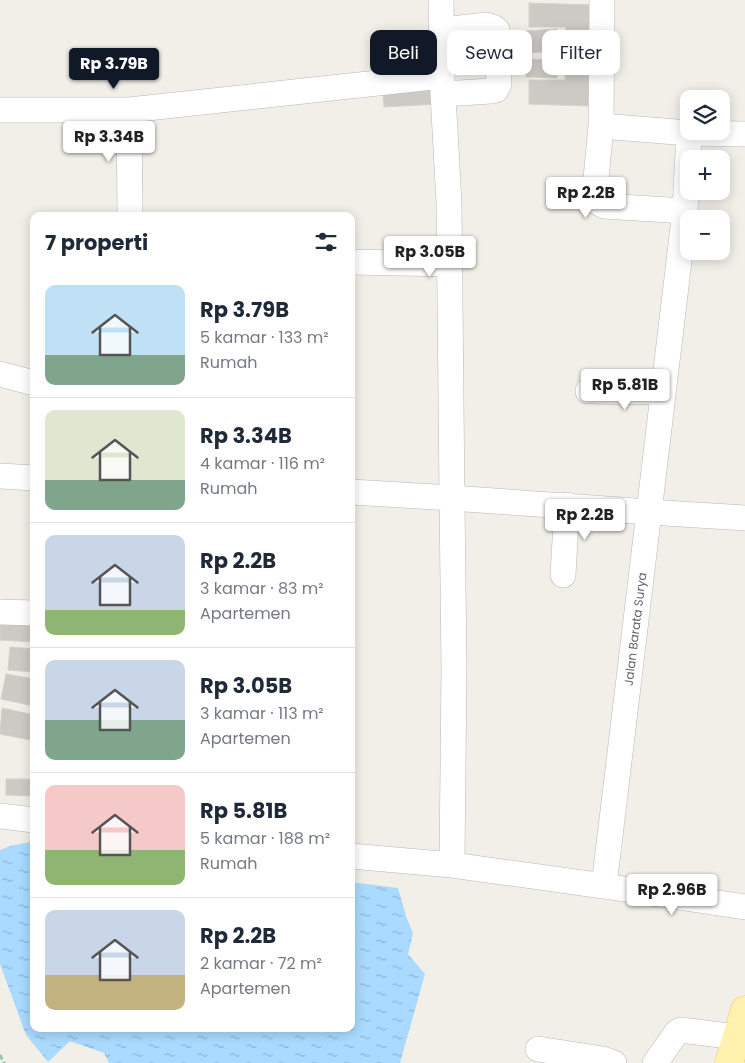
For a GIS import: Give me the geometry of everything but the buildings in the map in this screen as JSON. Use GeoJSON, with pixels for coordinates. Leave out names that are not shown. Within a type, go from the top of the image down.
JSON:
{"type":"FeatureCollection","features":[{"type":"Feature","properties":{"kind":"main road"},"geometry":{"type":"LineString","coordinates":[[729,1063],[741,1037],[745,1010]]}},
{"type":"Feature","properties":{"kind":"street"},"geometry":{"type":"LineString","coordinates":[[441,0],[450,264],[454,679],[452,865]]}},
{"type":"Feature","properties":{"kind":"street"},"geometry":{"type":"LineString","coordinates":[[602,0],[601,126],[595,189],[597,202],[604,206],[680,211]]}},
{"type":"Feature","properties":{"kind":"street"},"geometry":{"type":"LineString","coordinates":[[0,110],[129,110],[443,85],[491,92],[496,90],[499,84],[497,30],[487,25],[442,30]]}},
{"type":"Feature","properties":{"kind":"street"},"geometry":{"type":"LineString","coordinates":[[129,110],[130,212]]}},
{"type":"Feature","properties":{"kind":"street"},"geometry":{"type":"LineString","coordinates":[[601,126],[680,132]]}},
{"type":"Feature","properties":{"kind":"street"},"geometry":{"type":"LineString","coordinates":[[730,134],[745,134]]}},
{"type":"Feature","properties":{"kind":"street","name":"Jalan Barata Surya"},"geometry":{"type":"LineString","coordinates":[[685,210],[689,140]]}},
{"type":"Feature","properties":{"kind":"street","name":"Jalan Barata Surya"},"geometry":{"type":"LineString","coordinates":[[604,886],[680,252]]}},
{"type":"Feature","properties":{"kind":"street"},"geometry":{"type":"LineString","coordinates":[[355,262],[450,264]]}},
{"type":"Feature","properties":{"kind":"street"},"geometry":{"type":"LineString","coordinates":[[0,374],[30,382]]}},
{"type":"Feature","properties":{"kind":"street"},"geometry":{"type":"LineString","coordinates":[[588,391],[663,392]]}},
{"type":"Feature","properties":{"kind":"street"},"geometry":{"type":"LineString","coordinates":[[0,476],[30,478]]}},
{"type":"Feature","properties":{"kind":"street"},"geometry":{"type":"LineString","coordinates":[[355,492],[745,518]]}},
{"type":"Feature","properties":{"kind":"street"},"geometry":{"type":"LineString","coordinates":[[563,575],[566,505]]}},
{"type":"Feature","properties":{"kind":"street"},"geometry":{"type":"LineString","coordinates":[[0,612],[30,613]]}},
{"type":"Feature","properties":{"kind":"street"},"geometry":{"type":"LineString","coordinates":[[0,816],[30,820]]}},
{"type":"Feature","properties":{"kind":"street"},"geometry":{"type":"LineString","coordinates":[[355,856],[452,865],[745,907]]}},
{"type":"Feature","properties":{"kind":"street"},"geometry":{"type":"LineString","coordinates":[[655,1063],[680,1030],[741,1037]]}},
{"type":"Feature","properties":{"kind":"street"},"geometry":{"type":"LineString","coordinates":[[538,1049],[603,1059],[614,1063]]}},
{"type":"Feature","properties":{"kind":"path"},"geometry":{"type":"LineString","coordinates":[[0,1055],[4,1063]]}},
{"type":"Feature","properties":{"kind":"water"},"geometry":{"type":"Polygon","coordinates":[[[30,842],[30,1032],[355,1032],[355,883],[398,888],[413,933],[408,954],[425,974],[400,1063],[109,1063],[104,1053],[70,1041],[48,1062],[26,1035],[0,964],[0,850],[30,842]]]}}]}
